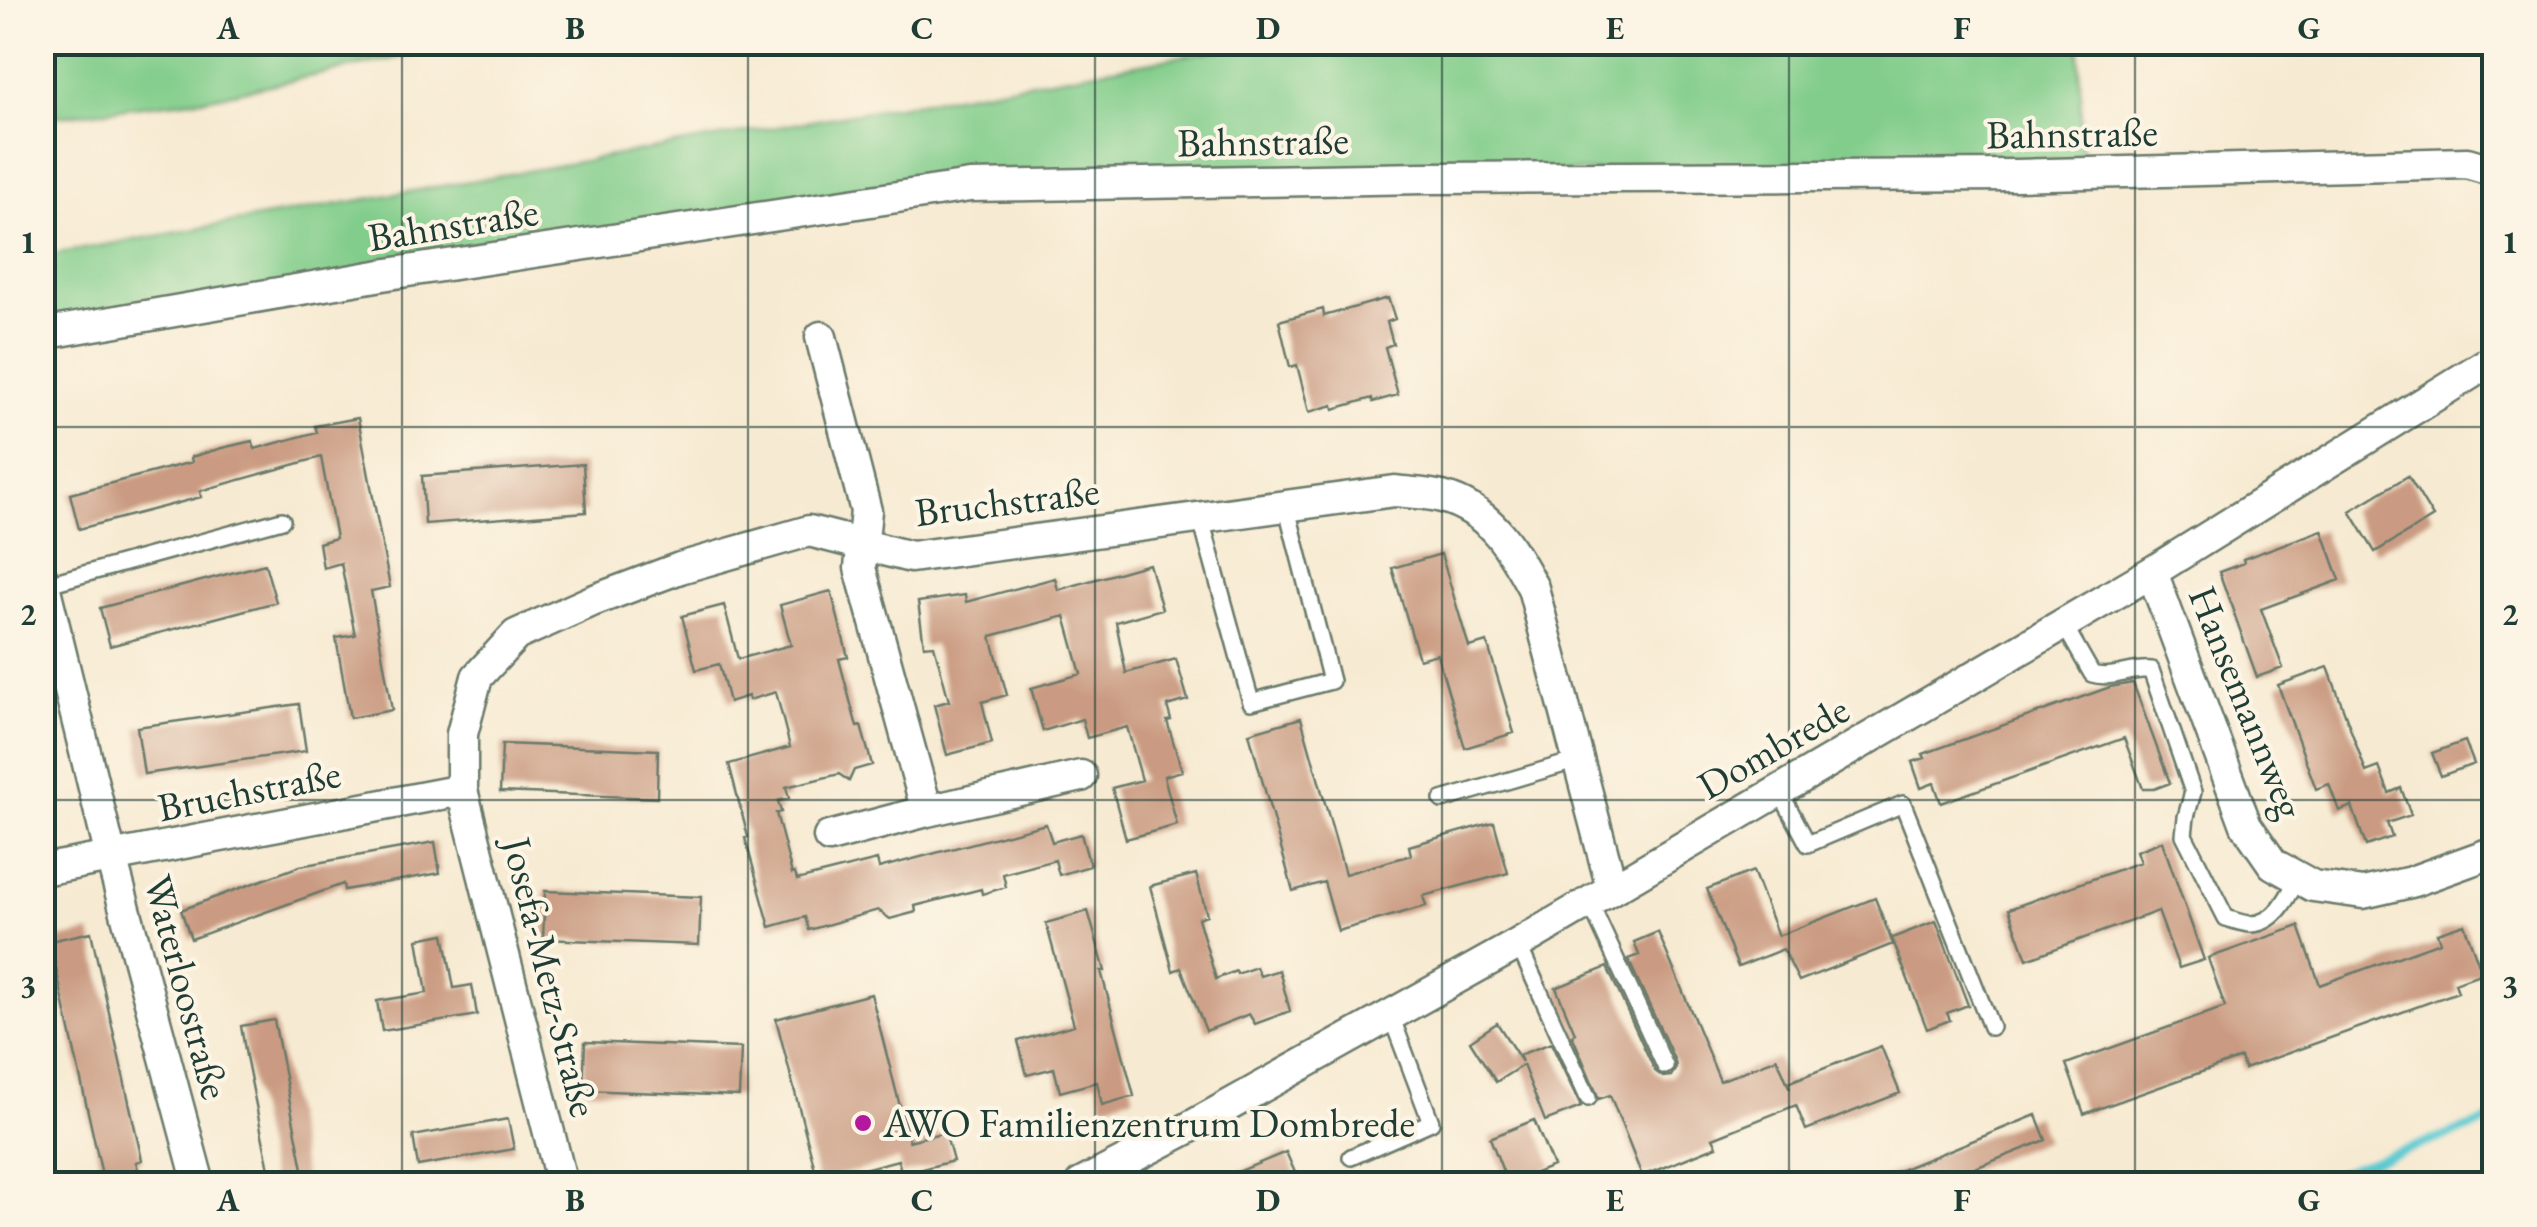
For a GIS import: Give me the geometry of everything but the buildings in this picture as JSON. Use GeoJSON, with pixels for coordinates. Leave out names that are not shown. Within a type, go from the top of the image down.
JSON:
{"type":"FeatureCollection","features":[{"type":"Feature","properties":{"kind":"street","name":"Bahnstraße"},"geometry":{"type":"LineString","coordinates":[[42,334],[388,274],[970,186],[2016,174],[2467,163],[2494,171]]}},
{"type":"Feature","properties":{"kind":"street"},"geometry":{"type":"LineString","coordinates":[[821,337],[866,511],[860,568],[926,811]]}},
{"type":"Feature","properties":{"kind":"street","name":"Dombrede"},"geometry":{"type":"LineString","coordinates":[[1081,1184],[1518,944],[2152,572],[2494,359]]}},
{"type":"Feature","properties":{"kind":"street","name":"Bruchstraße"},"geometry":{"type":"LineString","coordinates":[[42,870],[462,790],[462,734],[476,677],[516,635],[680,568],[809,531],[912,557],[1395,490],[1443,497],[1480,515],[1510,545],[1532,588],[1578,760],[1600,895]]}},
{"type":"Feature","properties":{"kind":"street","name":"Hansemannweg"},"geometry":{"type":"LineString","coordinates":[[2152,572],[2246,825],[2272,864],[2313,886],[2363,893],[2411,882],[2494,852]]}},
{"type":"Feature","properties":{"kind":"street","name":"Waterloostraße"},"geometry":{"type":"LineString","coordinates":[[43,581],[198,1184]]}},
{"type":"Feature","properties":{"kind":"street"},"geometry":{"type":"LineString","coordinates":[[829,838],[926,811],[1081,776]]}},
{"type":"Feature","properties":{"kind":"street","name":"Josefa-Metz-Straße"},"geometry":{"type":"LineString","coordinates":[[462,790],[562,1184]]}},
{"type":"Feature","properties":{"kind":"lane"},"geometry":{"type":"LineString","coordinates":[[1200,516],[1251,702],[1331,681],[1286,505]]}},
{"type":"Feature","properties":{"kind":"lane"},"geometry":{"type":"LineString","coordinates":[[43,581],[282,520]]}},
{"type":"Feature","properties":{"kind":"lane"},"geometry":{"type":"LineString","coordinates":[[2063,624],[2092,674],[2105,678],[2131,670],[2151,670],[2183,655]]}},
{"type":"Feature","properties":{"kind":"lane"},"geometry":{"type":"LineString","coordinates":[[2151,670],[2193,792],[2184,835],[2226,918],[2250,924],[2269,919],[2298,878]]}},
{"type":"Feature","properties":{"kind":"lane"},"geometry":{"type":"LineString","coordinates":[[1442,800],[1578,760]]}},
{"type":"Feature","properties":{"kind":"lane"},"geometry":{"type":"LineString","coordinates":[[2193,792],[2228,778]]}},
{"type":"Feature","properties":{"kind":"lane"},"geometry":{"type":"LineString","coordinates":[[1780,790],[1808,844],[1902,804],[1992,1027]]}},
{"type":"Feature","properties":{"kind":"lane"},"geometry":{"type":"LineString","coordinates":[[1600,895],[1665,1066]]}},
{"type":"Feature","properties":{"kind":"lane"},"geometry":{"type":"LineString","coordinates":[[1518,944],[1588,1098]]}},
{"type":"Feature","properties":{"kind":"lane"},"geometry":{"type":"LineString","coordinates":[[1351,1157],[1431,1122],[1391,1016]]}},
{"type":"Feature","properties":{"kind":"green space"},"geometry":{"type":"Polygon","coordinates":[[[43,42],[466,43],[209,98],[43,118],[43,42]]]}},
{"type":"Feature","properties":{"kind":"green space"},"geometry":{"type":"Polygon","coordinates":[[[1256,43],[2079,43],[2082,160],[971,186],[43,322],[42,256],[1256,43]]]}},
{"type":"Feature","properties":{"kind":"waterway"},"geometry":{"type":"LineString","coordinates":[[2309,1184],[2494,1119]]}},
{"type":"Feature","properties":{"kind":"place","name":"AWO Familienzentrum Dombrede"},"geometry":{"type":"Point","coordinates":[863,1123]}}]}
